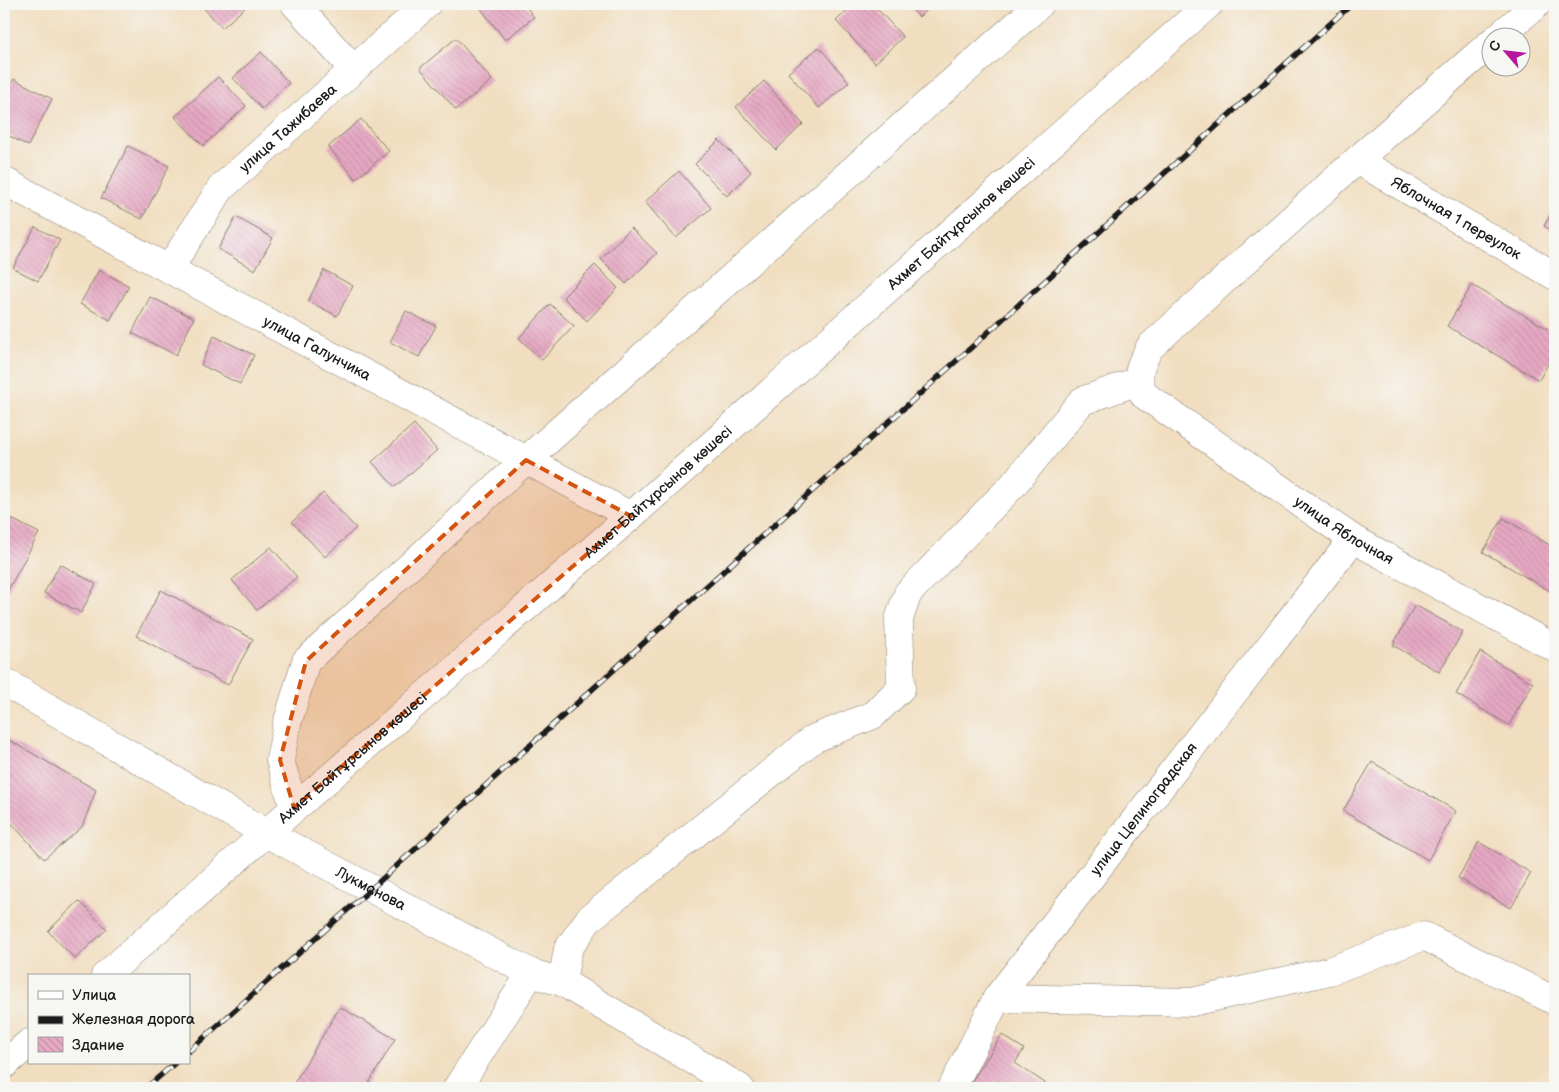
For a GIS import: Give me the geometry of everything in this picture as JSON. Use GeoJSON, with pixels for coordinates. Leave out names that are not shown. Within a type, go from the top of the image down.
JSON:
{"type":"FeatureCollection","features":[{"type":"Feature","properties":{"kind":"street"},"geometry":{"type":"LineString","coordinates":[[295,4],[353,69]]}},
{"type":"Feature","properties":{"kind":"street","name":"улица Тажибаева"},"geometry":{"type":"LineString","coordinates":[[169,269],[221,188],[427,4]]}},
{"type":"Feature","properties":{"kind":"street"},"geometry":{"type":"LineString","coordinates":[[294,808],[280,760],[287,724],[306,661],[526,460],[1040,4]]}},
{"type":"Feature","properties":{"kind":"street","name":"Ахмет Байтұрсынов көшесі"},"geometry":{"type":"LineString","coordinates":[[107,974],[294,808],[631,516],[1209,4]]}},
{"type":"Feature","properties":{"kind":"street"},"geometry":{"type":"LineString","coordinates":[[1509,28],[1537,4]]}},
{"type":"Feature","properties":{"kind":"street"},"geometry":{"type":"LineString","coordinates":[[562,982],[568,949],[589,919],[813,739],[873,715],[901,688],[899,619],[908,593],[1013,485],[1082,401],[1141,388],[1141,364],[1150,348],[1357,160],[1482,51]]}},
{"type":"Feature","properties":{"kind":"street","name":"Яблочная 1 переулок"},"geometry":{"type":"LineString","coordinates":[[1357,160],[1555,276]]}},
{"type":"Feature","properties":{"kind":"street","name":"улица Галунчика"},"geometry":{"type":"LineString","coordinates":[[4,181],[631,516]]}},
{"type":"Feature","properties":{"kind":"street","name":"улица Яблочная"},"geometry":{"type":"LineString","coordinates":[[1141,388],[1353,539],[1555,648]]}},
{"type":"Feature","properties":{"kind":"street","name":"улица Целиноградская"},"geometry":{"type":"LineString","coordinates":[[952,1088],[997,998],[1353,539]]}},
{"type":"Feature","properties":{"kind":"street","name":"Лукманова"},"geometry":{"type":"LineString","coordinates":[[4,682],[266,833],[531,973],[562,982],[740,1088]]}},
{"type":"Feature","properties":{"kind":"street"},"geometry":{"type":"LineString","coordinates":[[997,998],[1192,1002],[1329,972],[1424,936],[1555,1001]]}},
{"type":"Feature","properties":{"kind":"street"},"geometry":{"type":"LineString","coordinates":[[457,1088],[531,973]]}},
{"type":"Feature","properties":{"kind":"street"},"geometry":{"type":"LineString","coordinates":[[4,1065],[28,1044]]}},
{"type":"Feature","properties":{"kind":"highlighted area"},"geometry":{"type":"Polygon","coordinates":[[[526,460],[631,516],[294,808],[280,760],[306,661],[526,460]]]}},
{"type":"Feature","properties":{"kind":"building"},"geometry":{"type":"Polygon","coordinates":[[[200,4],[249,4],[222,28],[200,4]]]}},
{"type":"Feature","properties":{"kind":"building"},"geometry":{"type":"Polygon","coordinates":[[[482,4],[524,4],[534,17],[505,40],[479,6],[482,4]]]}},
{"type":"Feature","properties":{"kind":"building"},"geometry":{"type":"Polygon","coordinates":[[[854,4],[873,4],[903,37],[875,63],[836,21],[854,4]]]}},
{"type":"Feature","properties":{"kind":"building"},"geometry":{"type":"Polygon","coordinates":[[[907,4],[933,4],[919,17],[907,4]]]}},
{"type":"Feature","properties":{"kind":"building"},"geometry":{"type":"Polygon","coordinates":[[[456,38],[492,80],[456,110],[420,68],[456,38]]]}},
{"type":"Feature","properties":{"kind":"building"},"geometry":{"type":"Polygon","coordinates":[[[819,47],[849,82],[819,108],[788,73],[819,47]]]}},
{"type":"Feature","properties":{"kind":"building"},"geometry":{"type":"Polygon","coordinates":[[[261,52],[289,83],[262,109],[233,78],[261,52]]]}},
{"type":"Feature","properties":{"kind":"building"},"geometry":{"type":"Polygon","coordinates":[[[218,77],[246,106],[203,146],[175,117],[218,77]]]}},
{"type":"Feature","properties":{"kind":"building"},"geometry":{"type":"Polygon","coordinates":[[[14,79],[52,99],[28,146],[4,133],[4,98],[14,79]]]}},
{"type":"Feature","properties":{"kind":"building"},"geometry":{"type":"Polygon","coordinates":[[[764,81],[803,124],[776,150],[736,107],[764,81]]]}},
{"type":"Feature","properties":{"kind":"building"},"geometry":{"type":"Polygon","coordinates":[[[361,119],[389,151],[356,179],[328,147],[361,119]]]}},
{"type":"Feature","properties":{"kind":"building"},"geometry":{"type":"Polygon","coordinates":[[[719,140],[751,172],[727,196],[695,164],[719,140]]]}},
{"type":"Feature","properties":{"kind":"building"},"geometry":{"type":"Polygon","coordinates":[[[128,146],[169,166],[142,219],[101,198],[128,146]]]}},
{"type":"Feature","properties":{"kind":"building"},"geometry":{"type":"Polygon","coordinates":[[[679,171],[711,208],[676,238],[645,202],[679,171]]]}},
{"type":"Feature","properties":{"kind":"building"},"geometry":{"type":"Polygon","coordinates":[[[1555,206],[1555,233],[1544,226],[1555,206]]]}},
{"type":"Feature","properties":{"kind":"building"},"geometry":{"type":"Polygon","coordinates":[[[236,217],[273,238],[255,270],[218,249],[236,217]]]}},
{"type":"Feature","properties":{"kind":"building"},"geometry":{"type":"Polygon","coordinates":[[[35,227],[60,240],[38,281],[13,268],[35,227]]]}},
{"type":"Feature","properties":{"kind":"building"},"geometry":{"type":"Polygon","coordinates":[[[631,228],[657,253],[626,284],[601,259],[631,228]]]}},
{"type":"Feature","properties":{"kind":"building"},"geometry":{"type":"Polygon","coordinates":[[[595,265],[618,288],[587,321],[563,297],[595,265]]]}},
{"type":"Feature","properties":{"kind":"building"},"geometry":{"type":"Polygon","coordinates":[[[99,270],[129,286],[110,320],[80,304],[99,270]]]}},
{"type":"Feature","properties":{"kind":"building"},"geometry":{"type":"Polygon","coordinates":[[[324,270],[353,286],[337,316],[308,301],[324,270]]]}},
{"type":"Feature","properties":{"kind":"building"},"geometry":{"type":"Polygon","coordinates":[[[1472,285],[1555,333],[1555,351],[1539,380],[1447,326],[1472,285]]]}},
{"type":"Feature","properties":{"kind":"building"},"geometry":{"type":"Polygon","coordinates":[[[150,297],[194,318],[176,355],[132,333],[150,297]]]}},
{"type":"Feature","properties":{"kind":"building"},"geometry":{"type":"Polygon","coordinates":[[[550,304],[574,326],[542,360],[519,338],[550,304]]]}},
{"type":"Feature","properties":{"kind":"building"},"geometry":{"type":"Polygon","coordinates":[[[406,311],[436,326],[419,357],[390,342],[406,311]]]}},
{"type":"Feature","properties":{"kind":"building"},"geometry":{"type":"Polygon","coordinates":[[[214,336],[254,355],[240,384],[201,365],[214,336]]]}},
{"type":"Feature","properties":{"kind":"building"},"geometry":{"type":"Polygon","coordinates":[[[414,424],[437,450],[395,487],[372,462],[414,424]]]}},
{"type":"Feature","properties":{"kind":"building"},"geometry":{"type":"Polygon","coordinates":[[[323,493],[356,528],[325,557],[292,522],[323,493]]]}},
{"type":"Feature","properties":{"kind":"building"},"geometry":{"type":"Polygon","coordinates":[[[4,515],[39,533],[6,594],[4,593],[4,515]]]}},
{"type":"Feature","properties":{"kind":"building"},"geometry":{"type":"Polygon","coordinates":[[[1503,518],[1555,548],[1555,594],[1483,552],[1503,518]]]}},
{"type":"Feature","properties":{"kind":"building"},"geometry":{"type":"Polygon","coordinates":[[[271,547],[297,577],[257,610],[232,580],[271,547]]]}},
{"type":"Feature","properties":{"kind":"building"},"geometry":{"type":"Polygon","coordinates":[[[60,564],[96,584],[81,613],[44,593],[60,564]]]}},
{"type":"Feature","properties":{"kind":"building"},"geometry":{"type":"Polygon","coordinates":[[[161,590],[253,639],[228,685],[136,636],[161,590]]]}},
{"type":"Feature","properties":{"kind":"building"},"geometry":{"type":"Polygon","coordinates":[[[1415,605],[1463,632],[1439,672],[1393,645],[1415,605]]]}},
{"type":"Feature","properties":{"kind":"building"},"geometry":{"type":"Polygon","coordinates":[[[1480,652],[1533,683],[1509,725],[1456,694],[1480,652]]]}},
{"type":"Feature","properties":{"kind":"building"},"geometry":{"type":"Polygon","coordinates":[[[4,737],[96,790],[82,827],[44,859],[4,815],[4,737]]]}},
{"type":"Feature","properties":{"kind":"building"},"geometry":{"type":"Polygon","coordinates":[[[1372,762],[1456,811],[1428,860],[1343,811],[1372,762]]]}},
{"type":"Feature","properties":{"kind":"building"},"geometry":{"type":"Polygon","coordinates":[[[1479,842],[1531,873],[1511,908],[1458,878],[1479,842]]]}},
{"type":"Feature","properties":{"kind":"building"},"geometry":{"type":"Polygon","coordinates":[[[79,901],[107,929],[75,959],[48,931],[79,901]]]}},
{"type":"Feature","properties":{"kind":"building"},"geometry":{"type":"Polygon","coordinates":[[[340,1007],[395,1039],[366,1088],[291,1088],[340,1007]]]}},
{"type":"Feature","properties":{"kind":"building"},"geometry":{"type":"Polygon","coordinates":[[[1002,1035],[1024,1049],[1015,1063],[1045,1083],[1042,1088],[1008,1088],[997,1081],[992,1088],[968,1087],[1002,1035]]]}},
{"type":"Feature","properties":{"kind":"railway"},"geometry":{"type":"LineString","coordinates":[[190,1050],[1352,4]]}},
{"type":"Feature","properties":{"kind":"railway"},"geometry":{"type":"LineString","coordinates":[[146,1088],[174,1064]]}}]}
